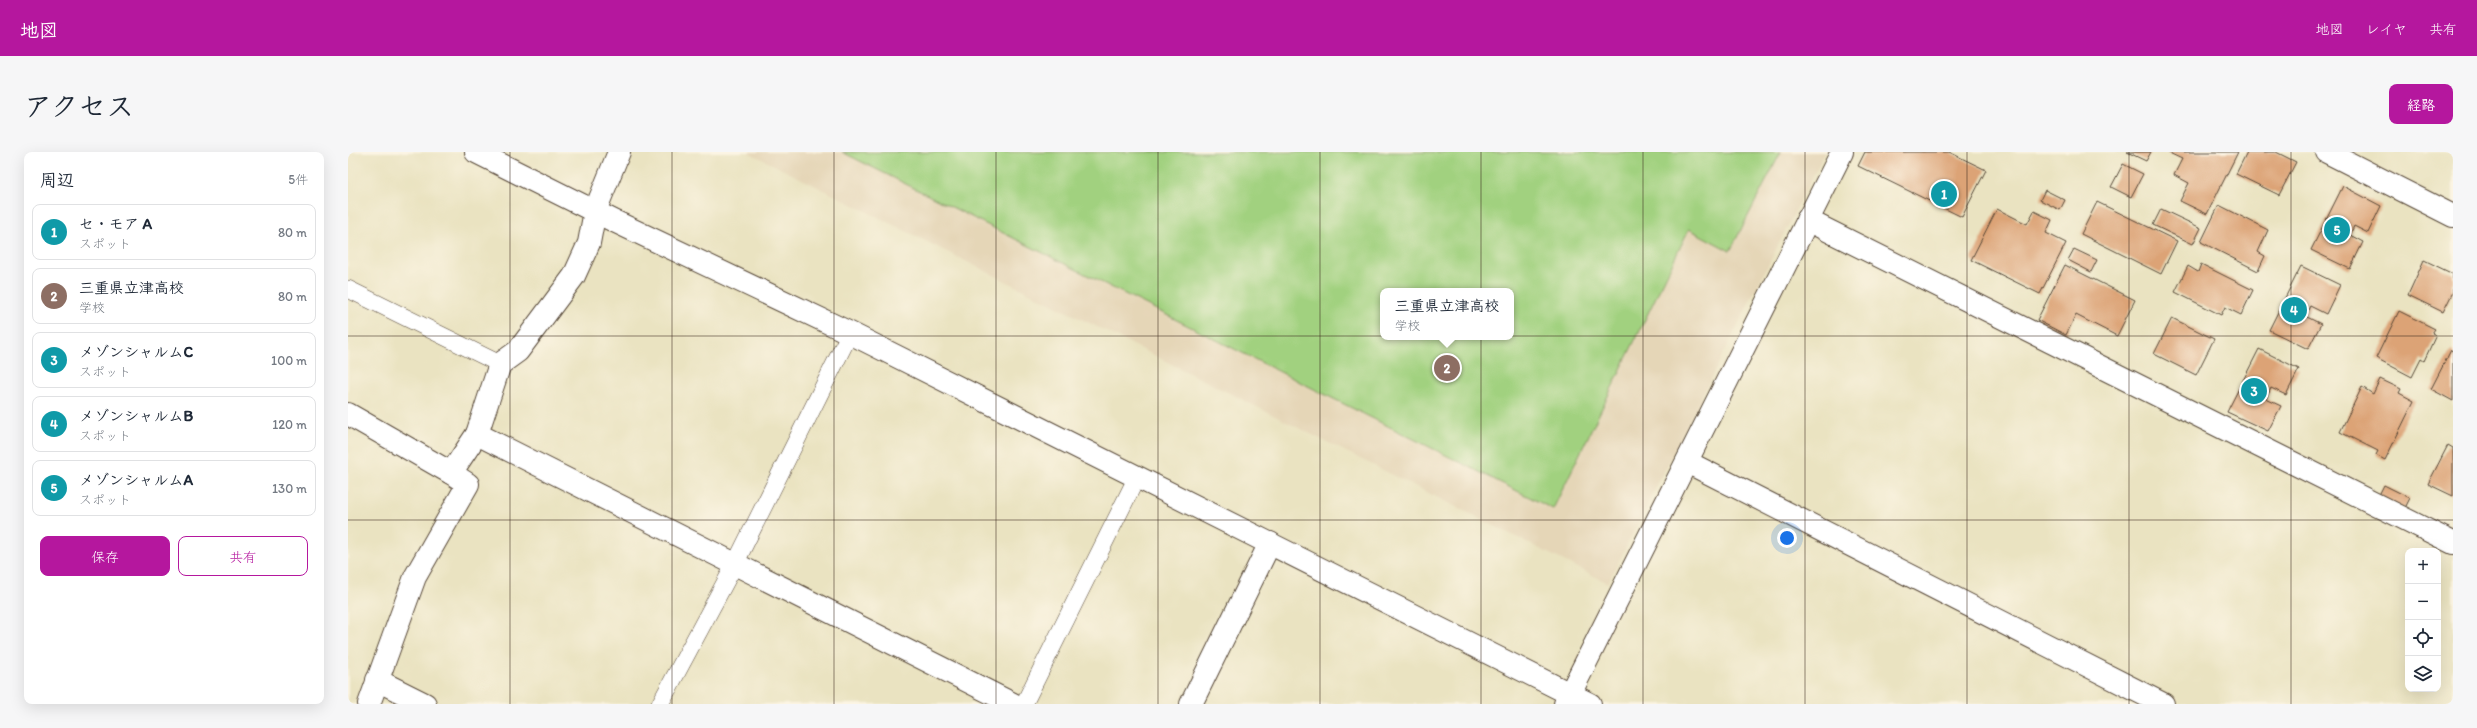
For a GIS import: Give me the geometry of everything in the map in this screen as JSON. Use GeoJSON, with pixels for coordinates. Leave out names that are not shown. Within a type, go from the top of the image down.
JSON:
{"type":"FeatureCollection","features":[{"type":"Feature","properties":{"kind":"street"},"geometry":{"type":"LineString","coordinates":[[476,152],[595,211],[850,333],[1270,543],[1568,699],[1590,704]]}},
{"type":"Feature","properties":{"kind":"street"},"geometry":{"type":"LineString","coordinates":[[451,474],[477,434],[500,364],[518,351],[574,276],[588,243],[595,211],[619,152]]}},
{"type":"Feature","properties":{"kind":"street"},"geometry":{"type":"LineString","coordinates":[[1568,699],[1842,152]]}},
{"type":"Feature","properties":{"kind":"street"},"geometry":{"type":"LineString","coordinates":[[2327,152],[2453,216]]}},
{"type":"Feature","properties":{"kind":"street"},"geometry":{"type":"LineString","coordinates":[[1807,220],[2453,543]]}},
{"type":"Feature","properties":{"kind":"street"},"geometry":{"type":"LineString","coordinates":[[348,414],[468,484],[415,577],[369,704]]}},
{"type":"Feature","properties":{"kind":"street"},"geometry":{"type":"LineString","coordinates":[[477,434],[1014,704]]}},
{"type":"Feature","properties":{"kind":"street"},"geometry":{"type":"LineString","coordinates":[[1687,462],[2162,704]]}},
{"type":"Feature","properties":{"kind":"street"},"geometry":{"type":"LineString","coordinates":[[1191,704],[1270,543]]}},
{"type":"Feature","properties":{"kind":"street"},"geometry":{"type":"LineString","coordinates":[[377,680],[425,704]]}},
{"type":"Feature","properties":{"kind":"lane"},"geometry":{"type":"LineString","coordinates":[[348,289],[500,364]]}},
{"type":"Feature","properties":{"kind":"lane"},"geometry":{"type":"LineString","coordinates":[[660,704],[735,564],[850,333]]}},
{"type":"Feature","properties":{"kind":"lane"},"geometry":{"type":"LineString","coordinates":[[1024,704],[1137,477]]}},
{"type":"Feature","properties":{"kind":"shaded area"},"geometry":{"type":"Polygon","coordinates":[[[748,152],[1825,152],[1608,583],[748,152]]]}},
{"type":"Feature","properties":{"kind":"green space"},"geometry":{"type":"Polygon","coordinates":[[[842,152],[1781,152],[1730,251],[1689,229],[1553,509],[842,152]]]}},
{"type":"Feature","properties":{"kind":"building"},"geometry":{"type":"Polygon","coordinates":[[[1865,152],[1949,152],[1986,170],[1962,217],[1858,166],[1865,152]]]}},
{"type":"Feature","properties":{"kind":"building"},"geometry":{"type":"Polygon","coordinates":[[[2127,152],[2151,152],[2146,161],[2127,152]]]}},
{"type":"Feature","properties":{"kind":"building"},"geometry":{"type":"Polygon","coordinates":[[[2167,152],[2238,152],[2207,214],[2180,201],[2189,183],[2174,175],[2182,159],[2167,152]]]}},
{"type":"Feature","properties":{"kind":"building"},"geometry":{"type":"Polygon","coordinates":[[[2247,152],[2276,152],[2296,162],[2279,195],[2236,174],[2247,152]]]}},
{"type":"Feature","properties":{"kind":"building"},"geometry":{"type":"Polygon","coordinates":[[[2123,164],[2143,174],[2131,197],[2111,187],[2123,164]]]}},
{"type":"Feature","properties":{"kind":"building"},"geometry":{"type":"Polygon","coordinates":[[[2343,186],[2381,206],[2368,233],[2354,226],[2350,235],[2363,242],[2350,269],[2311,250],[2343,186]]]}},
{"type":"Feature","properties":{"kind":"building"},"geometry":{"type":"Polygon","coordinates":[[[2045,190],[2065,200],[2060,210],[2040,200],[2045,190]]]}},
{"type":"Feature","properties":{"kind":"building"},"geometry":{"type":"Polygon","coordinates":[[[2097,202],[2177,241],[2161,274],[2081,234],[2097,202]]]}},
{"type":"Feature","properties":{"kind":"building"},"geometry":{"type":"Polygon","coordinates":[[[2219,205],[2268,230],[2258,252],[2265,256],[2258,271],[2201,242],[2219,205]]]}},
{"type":"Feature","properties":{"kind":"building"},"geometry":{"type":"Polygon","coordinates":[[[1997,209],[2027,224],[2034,211],[2052,220],[2046,233],[2066,243],[2040,294],[1971,260],[1997,209]]]}},
{"type":"Feature","properties":{"kind":"building"},"geometry":{"type":"Polygon","coordinates":[[[2161,209],[2201,228],[2193,244],[2153,225],[2161,209]]]}},
{"type":"Feature","properties":{"kind":"building"},"geometry":{"type":"Polygon","coordinates":[[[2074,249],[2097,260],[2091,272],[2068,260],[2074,249]]]}},
{"type":"Feature","properties":{"kind":"building"},"geometry":{"type":"Polygon","coordinates":[[[2424,260],[2453,274],[2453,292],[2443,312],[2408,295],[2424,260]]]}},
{"type":"Feature","properties":{"kind":"building"},"geometry":{"type":"Polygon","coordinates":[[[2201,264],[2253,290],[2241,315],[2225,307],[2221,315],[2175,292],[2188,266],[2198,272],[2201,264]]]}},
{"type":"Feature","properties":{"kind":"building"},"geometry":{"type":"Polygon","coordinates":[[[2065,265],[2135,300],[2117,336],[2076,315],[2066,335],[2037,320],[2065,265]]]}},
{"type":"Feature","properties":{"kind":"building"},"geometry":{"type":"Polygon","coordinates":[[[2301,266],[2340,285],[2326,314],[2310,306],[2305,316],[2321,324],[2308,349],[2269,330],[2301,266]]]}},
{"type":"Feature","properties":{"kind":"building"},"geometry":{"type":"Polygon","coordinates":[[[2399,311],[2435,329],[2432,333],[2436,335],[2424,361],[2421,359],[2412,377],[2376,358],[2399,311]]]}},
{"type":"Feature","properties":{"kind":"building"},"geometry":{"type":"Polygon","coordinates":[[[2172,318],[2214,339],[2196,375],[2154,354],[2172,318]]]}},
{"type":"Feature","properties":{"kind":"building"},"geometry":{"type":"Polygon","coordinates":[[[2259,349],[2299,369],[2286,395],[2271,388],[2266,399],[2281,406],[2268,431],[2227,412],[2259,349]]]}},
{"type":"Feature","properties":{"kind":"building"},"geometry":{"type":"Polygon","coordinates":[[[2451,350],[2453,351],[2453,401],[2431,389],[2451,350]]]}},
{"type":"Feature","properties":{"kind":"building"},"geometry":{"type":"Polygon","coordinates":[[[2380,379],[2401,389],[2399,393],[2414,401],[2385,460],[2376,455],[2378,451],[2340,432],[2362,387],[2373,394],[2380,379]]]}},
{"type":"Feature","properties":{"kind":"building"},"geometry":{"type":"Polygon","coordinates":[[[2448,445],[2453,448],[2453,496],[2428,484],[2448,445]]]}},
{"type":"Feature","properties":{"kind":"building"},"geometry":{"type":"Polygon","coordinates":[[[2384,485],[2410,498],[2404,510],[2378,497],[2384,485]]]}},
{"type":"Feature","properties":{"kind":"place","name":"セ・モア A"},"geometry":{"type":"Point","coordinates":[1944,194]}},
{"type":"Feature","properties":{"kind":"place","name":"メゾンシャルムA"},"geometry":{"type":"Point","coordinates":[2337,230]}},
{"type":"Feature","properties":{"kind":"place","name":"メゾンシャルムB"},"geometry":{"type":"Point","coordinates":[2294,310]}},
{"type":"Feature","properties":{"kind":"place","name":"三重県立津高校"},"geometry":{"type":"Point","coordinates":[1447,368]}},
{"type":"Feature","properties":{"kind":"place","name":"メゾンシャルムC"},"geometry":{"type":"Point","coordinates":[2254,391]}}]}
